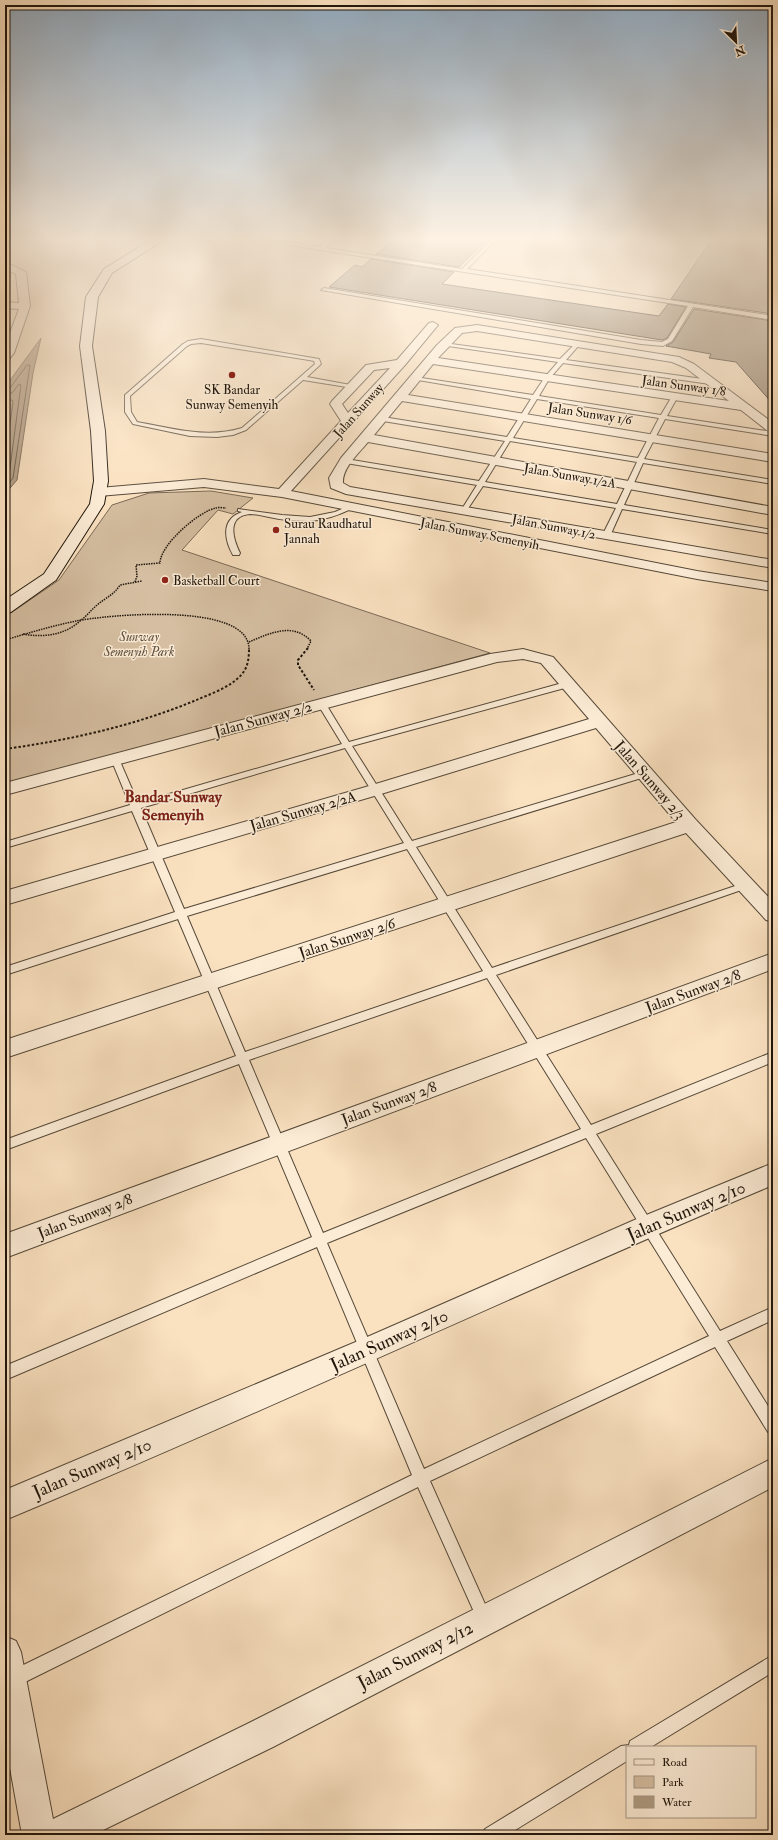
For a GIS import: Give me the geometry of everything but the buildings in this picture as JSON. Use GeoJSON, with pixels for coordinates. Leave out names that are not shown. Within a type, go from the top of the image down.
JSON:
{"type":"FeatureCollection","features":[{"type":"Feature","properties":{"kind":"street"},"geometry":{"type":"LineString","coordinates":[[6,354],[18,325]]}},
{"type":"Feature","properties":{"kind":"street"},"geometry":{"type":"LineString","coordinates":[[5,608],[50,577],[97,504],[100,487],[98,431],[86,346],[89,325]]}},
{"type":"Feature","properties":{"kind":"street","name":"Jalan Sunway"},"geometry":{"type":"LineString","coordinates":[[282,493],[348,422],[433,325]]}},
{"type":"Feature","properties":{"kind":"street"},"geometry":{"type":"LineString","coordinates":[[346,461],[444,345],[459,330],[477,328],[675,359],[690,366],[773,429]]}},
{"type":"Feature","properties":{"kind":"street","name":"Jalan Sunway 1/8"},"geometry":{"type":"LineString","coordinates":[[431,360],[674,398],[743,407]]}},
{"type":"Feature","properties":{"kind":"street"},"geometry":{"type":"LineString","coordinates":[[348,422],[336,404],[370,367],[401,363]]}},
{"type":"Feature","properties":{"kind":"street","name":"Jalan Sunway 1/6"},"geometry":{"type":"LineString","coordinates":[[401,397],[773,458]]}},
{"type":"Feature","properties":{"kind":"street","name":"Jalan Sunway 1/2A"},"geometry":{"type":"LineString","coordinates":[[367,438],[773,512]]}},
{"type":"Feature","properties":{"kind":"street","name":"Jalan Sunway 1/2"},"geometry":{"type":"LineString","coordinates":[[346,461],[336,478],[336,485],[346,490],[465,509],[606,536],[773,564]]}},
{"type":"Feature","properties":{"kind":"street","name":"Jalan Sunway Semenyih"},"geometry":{"type":"LineString","coordinates":[[100,487],[166,488],[186,483],[231,486],[282,493],[351,508],[697,574],[773,586]]}},
{"type":"Feature","properties":{"kind":"street","name":"Jalan Sunway 2/2"},"geometry":{"type":"LineString","coordinates":[[5,789],[319,700],[496,657],[523,654]]}},
{"type":"Feature","properties":{"kind":"street","name":"Jalan Sunway 2/3"},"geometry":{"type":"LineString","coordinates":[[523,654],[547,660],[689,825],[747,885],[773,915]]}},
{"type":"Feature","properties":{"kind":"street","name":"Jalan Sunway 2/2A"},"geometry":{"type":"LineString","coordinates":[[5,898],[375,790],[600,721]]}},
{"type":"Feature","properties":{"kind":"street","name":"Jalan Sunway 2/6"},"geometry":{"type":"LineString","coordinates":[[5,1049],[689,825]]}},
{"type":"Feature","properties":{"kind":"street","name":"Jalan Sunway 2/8"},"geometry":{"type":"LineString","coordinates":[[5,1246],[278,1143],[773,961]]}},
{"type":"Feature","properties":{"kind":"street","name":"Jalan Sunway 2/10"},"geometry":{"type":"LineString","coordinates":[[5,1505],[367,1350],[648,1226],[773,1174]]}},
{"type":"Feature","properties":{"kind":"street","name":"Jalan Sunway 2/12"},"geometry":{"type":"LineString","coordinates":[[56,1835],[261,1735],[773,1472]]}},
{"type":"Feature","properties":{"kind":"street"},"geometry":{"type":"LineString","coordinates":[[8,1666],[38,1835]]}},
{"type":"Feature","properties":{"kind":"lane"},"geometry":{"type":"LineString","coordinates":[[535,325],[633,341],[663,344],[670,340],[679,325]]}},
{"type":"Feature","properties":{"kind":"lane"},"geometry":{"type":"LineString","coordinates":[[303,378],[318,364],[317,360],[209,342],[190,342],[127,396],[128,412],[135,423],[204,436],[220,436],[233,434],[244,429],[303,378],[353,386]]}},
{"type":"Feature","properties":{"kind":"lane"},"geometry":{"type":"LineString","coordinates":[[465,509],[547,378],[577,344]]}},
{"type":"Feature","properties":{"kind":"lane"},"geometry":{"type":"LineString","coordinates":[[444,345],[710,382]]}},
{"type":"Feature","properties":{"kind":"lane"},"geometry":{"type":"LineString","coordinates":[[415,379],[534,399],[663,416],[773,434]]}},
{"type":"Feature","properties":{"kind":"lane"},"geometry":{"type":"LineString","coordinates":[[606,536],[651,438],[674,398]]}},
{"type":"Feature","properties":{"kind":"lane"},"geometry":{"type":"LineString","coordinates":[[383,419],[773,482]]}},
{"type":"Feature","properties":{"kind":"lane"},"geometry":{"type":"LineString","coordinates":[[346,461],[773,532]]}},
{"type":"Feature","properties":{"kind":"lane"},"geometry":{"type":"LineString","coordinates":[[240,510],[305,520],[336,515],[351,508]]}},
{"type":"Feature","properties":{"kind":"lane"},"geometry":{"type":"LineString","coordinates":[[236,553],[228,538],[228,530],[235,518],[252,512]]}},
{"type":"Feature","properties":{"kind":"lane"},"geometry":{"type":"LineString","coordinates":[[5,845],[347,745],[569,684]]}},
{"type":"Feature","properties":{"kind":"lane"},"geometry":{"type":"LineString","coordinates":[[319,700],[773,1426]]}},
{"type":"Feature","properties":{"kind":"lane"},"geometry":{"type":"LineString","coordinates":[[115,759],[278,1143],[422,1478],[485,1620]]}},
{"type":"Feature","properties":{"kind":"lane"},"geometry":{"type":"LineString","coordinates":[[5,971],[181,914],[645,774]]}},
{"type":"Feature","properties":{"kind":"lane"},"geometry":{"type":"LineString","coordinates":[[5,1145],[242,1058],[747,885]]}},
{"type":"Feature","properties":{"kind":"lane"},"geometry":{"type":"LineString","coordinates":[[5,1373],[320,1240],[773,1057]]}},
{"type":"Feature","properties":{"kind":"lane"},"geometry":{"type":"LineString","coordinates":[[8,1666],[422,1478],[773,1313]]}},
{"type":"Feature","properties":{"kind":"lane"},"geometry":{"type":"LineString","coordinates":[[638,1746],[773,1663]]}},
{"type":"Feature","properties":{"kind":"lane"},"geometry":{"type":"LineString","coordinates":[[491,1835],[626,1753]]}},
{"type":"Feature","properties":{"kind":"path"},"geometry":{"type":"LineString","coordinates":[[135,582],[137,576],[136,566],[160,563],[160,556],[172,539],[204,513],[216,508],[240,510]]}},
{"type":"Feature","properties":{"kind":"path"},"geometry":{"type":"LineString","coordinates":[[23,634],[41,635],[57,633],[70,628],[82,620],[99,603],[113,594],[120,584],[142,581]]}},
{"type":"Feature","properties":{"kind":"path"},"geometry":{"type":"LineString","coordinates":[[5,640],[23,634],[102,616],[150,614],[188,616],[234,627],[249,642],[249,663],[242,674],[219,690],[161,714],[92,732],[5,749]]}},
{"type":"Feature","properties":{"kind":"path"},"geometry":{"type":"LineString","coordinates":[[249,642],[272,632],[286,630],[298,630],[307,635],[311,641],[308,648],[298,660],[298,665],[319,700]]}},
{"type":"Feature","properties":{"kind":"green space","name":"Sunway Semenyih Park"},"geometry":{"type":"Polygon","coordinates":[[[211,491],[253,498],[233,514],[218,510],[182,550],[490,653],[5,785],[5,617],[59,580],[112,505],[149,493],[211,491]]]}},
{"type":"Feature","properties":{"kind":"water"},"geometry":{"type":"Polygon","coordinates":[[[41,338],[33,373],[17,480],[5,494],[5,387],[41,338]]]}},
{"type":"Feature","properties":{"kind":"place","name":"SK Bandar Sunway Semenyih"},"geometry":{"type":"Point","coordinates":[232,375]}},
{"type":"Feature","properties":{"kind":"place","name":"Surau Raudhatul Jannah"},"geometry":{"type":"Point","coordinates":[276,530]}},
{"type":"Feature","properties":{"kind":"place","name":"Basketball Court"},"geometry":{"type":"Point","coordinates":[165,580]}},
{"type":"Feature","properties":{"kind":"district","name":"Bandar Sunway Semenyih"},"geometry":{"type":"Point","coordinates":[173,805]}}]}
